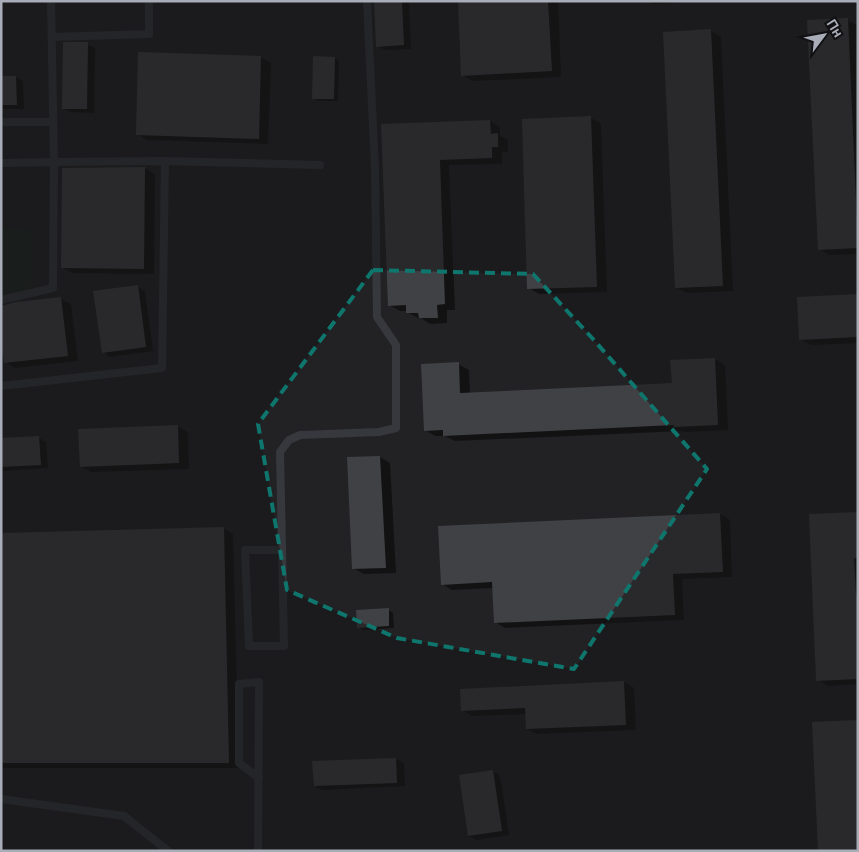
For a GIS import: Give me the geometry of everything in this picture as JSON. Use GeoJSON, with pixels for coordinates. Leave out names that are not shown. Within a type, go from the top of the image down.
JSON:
{"type":"FeatureCollection","features":[{"type":"Feature","properties":{"kind":"lane"},"geometry":{"type":"LineString","coordinates":[[1,300],[54,288],[51,1]]}},
{"type":"Feature","properties":{"kind":"lane"},"geometry":{"type":"LineString","coordinates":[[52,37],[148,34],[149,1]]}},
{"type":"Feature","properties":{"kind":"lane"},"geometry":{"type":"LineString","coordinates":[[282,550],[246,550],[249,646],[284,646],[280,452],[289,440],[300,435],[379,432],[396,428],[396,345],[377,317],[375,168],[366,1]]}},
{"type":"Feature","properties":{"kind":"lane"},"geometry":{"type":"LineString","coordinates":[[1,122],[52,122]]}},
{"type":"Feature","properties":{"kind":"lane"},"geometry":{"type":"LineString","coordinates":[[1,386],[162,368],[165,161]]}},
{"type":"Feature","properties":{"kind":"lane"},"geometry":{"type":"LineString","coordinates":[[1,164],[165,161],[320,165]]}},
{"type":"Feature","properties":{"kind":"lane"},"geometry":{"type":"LineString","coordinates":[[258,851],[259,778],[259,682],[239,684],[239,763],[259,778]]}},
{"type":"Feature","properties":{"kind":"lane"},"geometry":{"type":"LineString","coordinates":[[1,799],[124,816],[168,851]]}},
{"type":"Feature","properties":{"kind":"highlighted area"},"geometry":{"type":"Polygon","coordinates":[[[373,270],[533,274],[707,469],[574,669],[397,638],[287,590],[258,424],[373,270]]]}},
{"type":"Feature","properties":{"kind":"shaded area"},"geometry":{"type":"Polygon","coordinates":[[[1,1],[858,1],[858,851],[1,851],[1,1]]]}},
{"type":"Feature","properties":{"kind":"shaded area"},"geometry":{"type":"Polygon","coordinates":[[[1,228],[33,231],[31,290],[1,295],[1,228]]]}},
{"type":"Feature","properties":{"kind":"building"},"geometry":{"type":"Polygon","coordinates":[[[374,1],[402,1],[404,45],[376,47],[374,1]]]}},
{"type":"Feature","properties":{"kind":"building"},"geometry":{"type":"Polygon","coordinates":[[[458,1],[548,1],[552,71],[461,76],[458,1]]]}},
{"type":"Feature","properties":{"kind":"building"},"geometry":{"type":"Polygon","coordinates":[[[848,18],[858,248],[818,250],[807,20],[848,18]]]}},
{"type":"Feature","properties":{"kind":"building"},"geometry":{"type":"Polygon","coordinates":[[[711,29],[723,286],[675,288],[663,32],[711,29]]]}},
{"type":"Feature","properties":{"kind":"building"},"geometry":{"type":"Polygon","coordinates":[[[63,42],[88,42],[87,109],[62,109],[63,42]]]}},
{"type":"Feature","properties":{"kind":"building"},"geometry":{"type":"Polygon","coordinates":[[[138,52],[261,56],[259,139],[136,135],[138,52]]]}},
{"type":"Feature","properties":{"kind":"building"},"geometry":{"type":"Polygon","coordinates":[[[313,56],[335,57],[334,99],[312,99],[313,56]]]}},
{"type":"Feature","properties":{"kind":"building"},"geometry":{"type":"Polygon","coordinates":[[[1,76],[16,76],[17,105],[1,105],[1,76]]]}},
{"type":"Feature","properties":{"kind":"building"},"geometry":{"type":"Polygon","coordinates":[[[591,116],[597,287],[527,289],[522,119],[591,116]]]}},
{"type":"Feature","properties":{"kind":"building"},"geometry":{"type":"Polygon","coordinates":[[[490,120],[491,134],[498,133],[498,147],[492,147],[492,158],[440,160],[445,304],[437,305],[438,318],[419,318],[418,313],[406,313],[406,305],[388,306],[381,124],[490,120]]]}},
{"type":"Feature","properties":{"kind":"building"},"geometry":{"type":"Polygon","coordinates":[[[145,167],[144,269],[61,268],[62,168],[145,167]]]}},
{"type":"Feature","properties":{"kind":"building"},"geometry":{"type":"Polygon","coordinates":[[[138,285],[146,347],[102,353],[93,291],[138,285]]]}},
{"type":"Feature","properties":{"kind":"building"},"geometry":{"type":"Polygon","coordinates":[[[858,294],[858,337],[799,340],[797,297],[858,294]]]}},
{"type":"Feature","properties":{"kind":"building"},"geometry":{"type":"Polygon","coordinates":[[[61,297],[68,356],[4,363],[1,340],[1,306],[16,302],[61,297]]]}},
{"type":"Feature","properties":{"kind":"building"},"geometry":{"type":"Polygon","coordinates":[[[715,358],[718,425],[674,427],[674,425],[443,436],[443,430],[424,431],[421,364],[459,362],[460,393],[672,383],[670,360],[715,358]]]}},
{"type":"Feature","properties":{"kind":"building"},"geometry":{"type":"Polygon","coordinates":[[[178,425],[179,463],[80,467],[78,429],[178,425]]]}},
{"type":"Feature","properties":{"kind":"building"},"geometry":{"type":"Polygon","coordinates":[[[39,436],[41,465],[1,467],[1,438],[39,436]]]}},
{"type":"Feature","properties":{"kind":"building"},"geometry":{"type":"Polygon","coordinates":[[[380,456],[386,568],[352,569],[347,457],[380,456]]]}},
{"type":"Feature","properties":{"kind":"building"},"geometry":{"type":"Polygon","coordinates":[[[858,512],[858,558],[854,558],[856,595],[858,595],[858,679],[816,681],[809,514],[858,512]]]}},
{"type":"Feature","properties":{"kind":"building"},"geometry":{"type":"Polygon","coordinates":[[[720,513],[723,572],[673,574],[675,615],[494,623],[492,582],[441,585],[438,526],[720,513]]]}},
{"type":"Feature","properties":{"kind":"building"},"geometry":{"type":"Polygon","coordinates":[[[224,527],[229,763],[1,763],[1,533],[224,527]]]}},
{"type":"Feature","properties":{"kind":"building"},"geometry":{"type":"Polygon","coordinates":[[[389,608],[389,626],[357,628],[356,610],[389,608]]]}},
{"type":"Feature","properties":{"kind":"building"},"geometry":{"type":"Polygon","coordinates":[[[624,681],[626,725],[526,729],[525,708],[461,711],[460,689],[624,681]]]}},
{"type":"Feature","properties":{"kind":"building"},"geometry":{"type":"Polygon","coordinates":[[[858,720],[858,851],[818,851],[812,722],[858,720]]]}},
{"type":"Feature","properties":{"kind":"building"},"geometry":{"type":"Polygon","coordinates":[[[396,758],[397,783],[314,786],[312,761],[396,758]]]}},
{"type":"Feature","properties":{"kind":"building"},"geometry":{"type":"Polygon","coordinates":[[[493,770],[502,831],[468,836],[459,775],[493,770]]]}}]}
